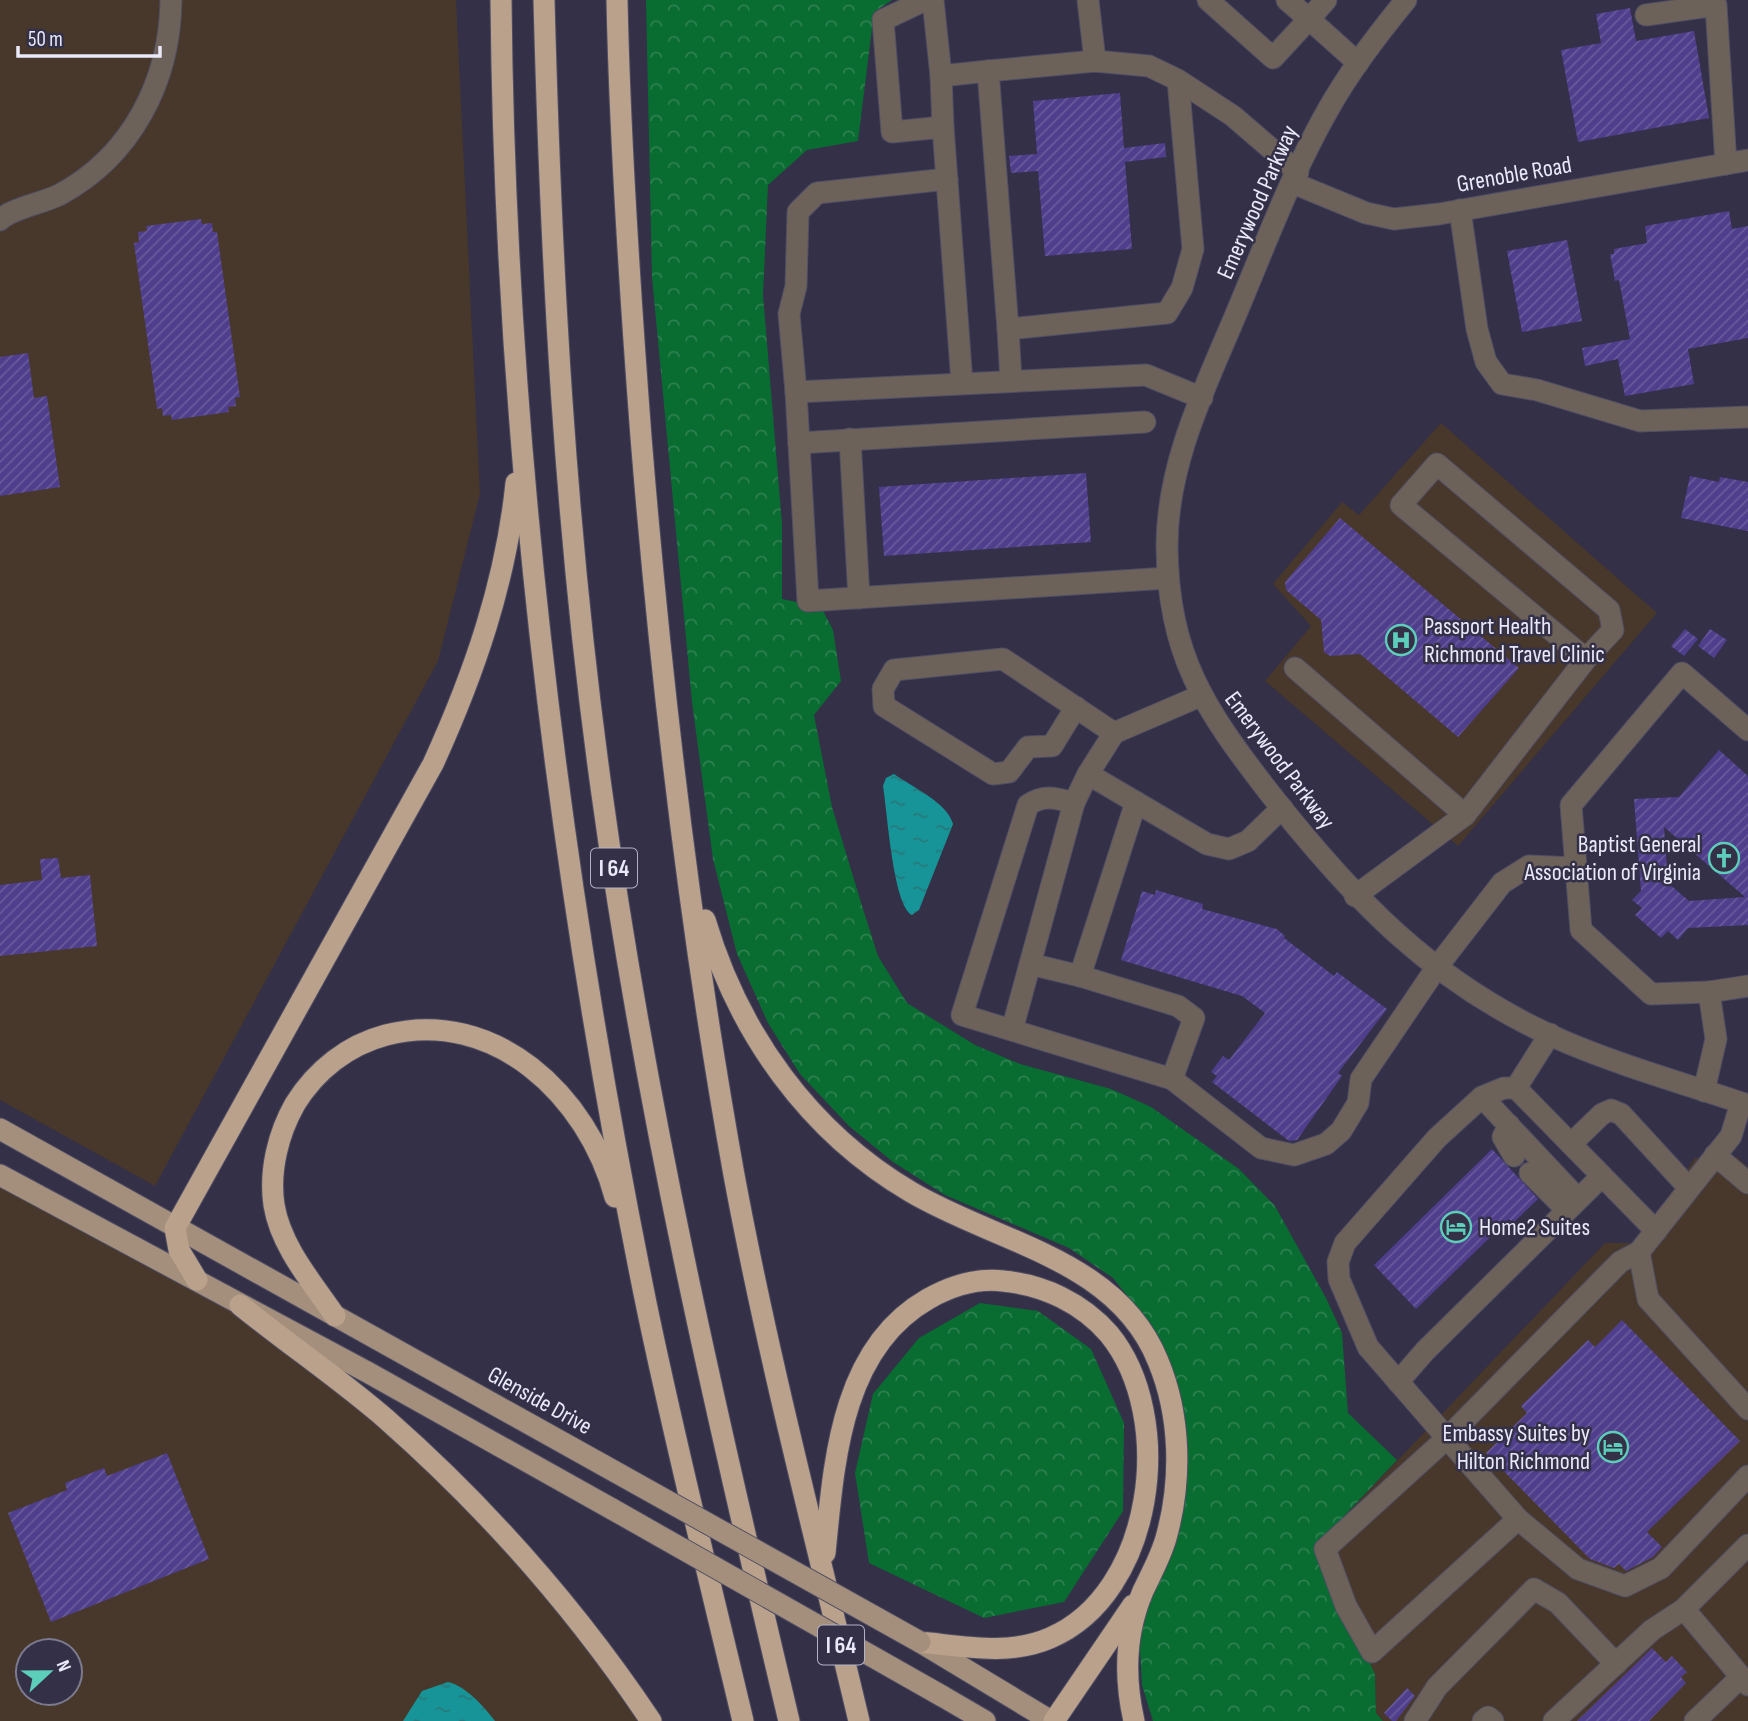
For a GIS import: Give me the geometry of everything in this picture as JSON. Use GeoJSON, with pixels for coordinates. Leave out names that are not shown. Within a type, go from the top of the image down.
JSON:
{"type":"FeatureCollection","features":[{"type":"Feature","properties":{"kind":"highway"},"geometry":{"type":"LineString","coordinates":[[501,0],[505,142],[521,432],[545,682],[568,856],[599,1047],[646,1303],[743,1721]]}},
{"type":"Feature","properties":{"kind":"highway","name":"I 64"},"geometry":{"type":"LineString","coordinates":[[544,0],[549,175],[566,450],[602,794],[664,1166],[698,1333],[789,1721]]}},
{"type":"Feature","properties":{"kind":"highway","name":"I 64"},"geometry":{"type":"LineString","coordinates":[[617,0],[631,302],[643,463],[684,851],[735,1180],[779,1384],[859,1721]]}},
{"type":"Feature","properties":{"kind":"highway"},"geometry":{"type":"LineString","coordinates":[[197,1280],[179,1250],[174,1228],[407,814],[461,702],[484,640],[502,574],[513,511],[521,432]]}},
{"type":"Feature","properties":{"kind":"highway"},"geometry":{"type":"LineString","coordinates":[[684,851],[713,945],[741,1009],[773,1064],[817,1120],[851,1151],[912,1193],[957,1217],[1084,1273],[1121,1303],[1147,1336],[1169,1395],[1175,1427],[1177,1475],[1166,1539],[1132,1624],[1128,1657],[1129,1698],[1133,1721]]}},
{"type":"Feature","properties":{"kind":"highway"},"geometry":{"type":"LineString","coordinates":[[335,1316],[290,1249],[280,1228],[273,1179],[280,1139],[301,1095],[327,1065],[357,1046],[379,1037],[418,1030],[457,1031],[481,1037],[521,1058],[558,1091],[576,1114],[604,1166],[646,1303]]}},
{"type":"Feature","properties":{"kind":"highway"},"geometry":{"type":"LineString","coordinates":[[823,1569],[832,1481],[850,1400],[876,1347],[898,1321],[941,1291],[979,1281],[999,1280],[1024,1283],[1055,1294],[1091,1316],[1124,1356],[1136,1383],[1143,1414],[1145,1493],[1134,1542],[1120,1574],[1090,1613],[1049,1638],[1013,1647],[920,1642]]}},
{"type":"Feature","properties":{"kind":"highway"},"geometry":{"type":"LineString","coordinates":[[240,1305],[385,1418],[528,1559],[574,1615],[651,1721]]}},
{"type":"Feature","properties":{"kind":"highway"},"geometry":{"type":"LineString","coordinates":[[1053,1721],[1143,1592]]}},
{"type":"Feature","properties":{"kind":"main road","name":"Glenside Drive"},"geometry":{"type":"LineString","coordinates":[[0,1129],[920,1642],[1053,1721]]}},
{"type":"Feature","properties":{"kind":"main road"},"geometry":{"type":"LineString","coordinates":[[0,1175],[197,1280],[612,1509],[985,1721]]}},
{"type":"Feature","properties":{"kind":"street"},"geometry":{"type":"LineString","coordinates":[[2,216],[30,208],[60,194],[85,178],[123,143],[139,121],[158,82],[167,50],[171,0]]}},
{"type":"Feature","properties":{"kind":"street"},"geometry":{"type":"LineString","coordinates":[[925,0],[883,20],[892,132],[943,127]]}},
{"type":"Feature","properties":{"kind":"street"},"geometry":{"type":"LineString","coordinates":[[933,0],[941,76],[962,383]]}},
{"type":"Feature","properties":{"kind":"street"},"geometry":{"type":"LineString","coordinates":[[1088,0],[1095,61]]}},
{"type":"Feature","properties":{"kind":"street"},"geometry":{"type":"LineString","coordinates":[[1208,0],[1273,58],[1326,0]]}},
{"type":"Feature","properties":{"kind":"street"},"geometry":{"type":"LineString","coordinates":[[1287,0],[1358,63]]}},
{"type":"Feature","properties":{"kind":"street","name":"Emerywood Parkway"},"geometry":{"type":"LineString","coordinates":[[1406,0],[1328,108],[1202,398],[1176,471],[1167,542],[1174,625],[1200,696],[1217,725],[1355,896],[1406,944],[1472,992],[1550,1034],[1745,1104]]}},
{"type":"Feature","properties":{"kind":"street"},"geometry":{"type":"LineString","coordinates":[[1646,15],[1716,5],[1726,164]]}},
{"type":"Feature","properties":{"kind":"street","name":"Grenoble Road"},"geometry":{"type":"LineString","coordinates":[[941,76],[1095,61],[1149,66],[1178,79],[1233,116],[1296,178],[1366,213],[1394,219],[1748,160]]}},
{"type":"Feature","properties":{"kind":"street"},"geometry":{"type":"LineString","coordinates":[[988,71],[1011,381]]}},
{"type":"Feature","properties":{"kind":"street"},"geometry":{"type":"LineString","coordinates":[[1008,329],[1167,313],[1182,288],[1193,249],[1178,79]]}},
{"type":"Feature","properties":{"kind":"street"},"geometry":{"type":"LineString","coordinates":[[947,179],[817,193],[798,212],[796,286],[789,314],[808,601],[1168,578]]}},
{"type":"Feature","properties":{"kind":"street"},"geometry":{"type":"LineString","coordinates":[[1460,210],[1477,330],[1486,362],[1502,384],[1537,390],[1640,421],[1748,417]]}},
{"type":"Feature","properties":{"kind":"street"},"geometry":{"type":"LineString","coordinates":[[796,392],[1146,375],[1202,398]]}},
{"type":"Feature","properties":{"kind":"street"},"geometry":{"type":"LineString","coordinates":[[799,443],[1145,422]]}},
{"type":"Feature","properties":{"kind":"street"},"geometry":{"type":"LineString","coordinates":[[850,439],[859,598]]}},
{"type":"Feature","properties":{"kind":"street"},"geometry":{"type":"LineString","coordinates":[[1355,896],[1465,815],[1586,659],[1613,630],[1609,610],[1437,464],[1401,505],[1586,659]]}},
{"type":"Feature","properties":{"kind":"street"},"geometry":{"type":"LineString","coordinates":[[1076,707],[1052,746],[1028,747],[1009,772],[993,774],[884,706],[883,689],[894,670],[1003,659],[1076,707],[1114,733]]}},
{"type":"Feature","properties":{"kind":"street"},"geometry":{"type":"LineString","coordinates":[[1295,668],[1465,815]]}},
{"type":"Feature","properties":{"kind":"street"},"geometry":{"type":"LineString","coordinates":[[1748,730],[1682,673],[1571,805],[1581,930],[1651,993],[1709,992],[1748,986]]}},
{"type":"Feature","properties":{"kind":"street"},"geometry":{"type":"LineString","coordinates":[[1012,1030],[1074,803],[1088,774],[1114,733],[1200,696]]}},
{"type":"Feature","properties":{"kind":"street"},"geometry":{"type":"LineString","coordinates":[[1088,774],[1207,844],[1228,849],[1248,841],[1282,808]]}},
{"type":"Feature","properties":{"kind":"street"},"geometry":{"type":"LineString","coordinates":[[1074,803],[1051,796],[1037,799],[1028,805],[962,1015],[1172,1079],[1261,1147],[1294,1155],[1326,1144],[1341,1131],[1358,1103],[1361,1079],[1437,967],[1502,883],[1529,866],[1576,868]]}},
{"type":"Feature","properties":{"kind":"street"},"geometry":{"type":"LineString","coordinates":[[1080,976],[1136,803]]}},
{"type":"Feature","properties":{"kind":"street"},"geometry":{"type":"LineString","coordinates":[[1030,964],[1080,976],[1178,1006],[1194,1018],[1172,1079]]}},
{"type":"Feature","properties":{"kind":"street"},"geometry":{"type":"LineString","coordinates":[[1704,1091],[1716,1039],[1709,992]]}},
{"type":"Feature","properties":{"kind":"street"},"geometry":{"type":"LineString","coordinates":[[1516,1088],[1550,1034]]}},
{"type":"Feature","properties":{"kind":"street"},"geometry":{"type":"LineString","coordinates":[[1656,1231],[1516,1088],[1504,1088],[1482,1097],[1399,1178],[1345,1243],[1338,1262],[1339,1279],[1368,1347],[1518,1519],[1578,1569],[1625,1586],[1661,1568],[1748,1476]]}},
{"type":"Feature","properties":{"kind":"street"},"geometry":{"type":"LineString","coordinates":[[1482,1097],[1573,1205]]}},
{"type":"Feature","properties":{"kind":"street"},"geometry":{"type":"LineString","coordinates":[[1518,1519],[1372,1652],[1346,1606],[1325,1549],[1447,1438],[1620,1262],[1639,1252],[1731,1136],[1745,1104]]}},
{"type":"Feature","properties":{"kind":"street"},"geometry":{"type":"LineString","coordinates":[[1571,1144],[1602,1114],[1611,1110],[1621,1114],[1689,1188]]}},
{"type":"Feature","properties":{"kind":"street"},"geometry":{"type":"LineString","coordinates":[[1508,1125],[1503,1137],[1514,1156]]}},
{"type":"Feature","properties":{"kind":"street"},"geometry":{"type":"LineString","coordinates":[[1715,1155],[1748,1183]]}},
{"type":"Feature","properties":{"kind":"street"},"geometry":{"type":"LineString","coordinates":[[1530,1173],[1573,1205]]}},
{"type":"Feature","properties":{"kind":"street"},"geometry":{"type":"LineString","coordinates":[[1398,1382],[1425,1351],[1602,1175]]}},
{"type":"Feature","properties":{"kind":"street"},"geometry":{"type":"LineString","coordinates":[[1639,1252],[1648,1299],[1748,1409]]}},
{"type":"Feature","properties":{"kind":"street"},"geometry":{"type":"LineString","coordinates":[[1554,1721],[1652,1630],[1684,1609],[1748,1545]]}},
{"type":"Feature","properties":{"kind":"street"},"geometry":{"type":"LineString","coordinates":[[1415,1721],[1437,1687],[1534,1589],[1558,1603],[1616,1664]]}},
{"type":"Feature","properties":{"kind":"street"},"geometry":{"type":"LineString","coordinates":[[1684,1609],[1744,1681],[1695,1721]]}},
{"type":"Feature","properties":{"kind":"street"},"geometry":{"type":"LineString","coordinates":[[1483,1721],[1488,1717],[1493,1721]]}},
{"type":"Feature","properties":{"kind":"shaded area"},"geometry":{"type":"Polygon","coordinates":[[[0,0],[456,0],[480,494],[438,661],[155,1186],[0,1100],[0,0]]]}},
{"type":"Feature","properties":{"kind":"shaded area"},"geometry":{"type":"Polygon","coordinates":[[[1441,423],[1657,613],[1458,846],[1265,681],[1311,626],[1273,584],[1342,502],[1359,515],[1441,423]]]}},
{"type":"Feature","properties":{"kind":"shaded area"},"geometry":{"type":"Polygon","coordinates":[[[1737,1157],[1748,1167],[1748,1721],[1383,1721],[1376,1713],[1375,1674],[1315,1547],[1605,1243],[1637,1243],[1695,1158],[1737,1157]]]}},
{"type":"Feature","properties":{"kind":"shaded area"},"geometry":{"type":"Polygon","coordinates":[[[0,1175],[197,1280],[449,1481],[651,1721],[0,1721],[0,1175]]]}},
{"type":"Feature","properties":{"kind":"green space"},"geometry":{"type":"Polygon","coordinates":[[[646,0],[892,0],[874,12],[858,141],[807,150],[768,185],[763,295],[782,524],[782,599],[821,607],[833,630],[841,681],[814,715],[832,807],[878,956],[907,1003],[975,1045],[1020,1064],[1111,1089],[1151,1107],[1239,1169],[1275,1206],[1326,1298],[1342,1333],[1348,1413],[1397,1460],[1315,1547],[1375,1674],[1376,1713],[1383,1721],[1153,1721],[1142,1685],[1140,1649],[1143,1616],[1166,1557],[1174,1380],[1156,1332],[1113,1278],[1069,1248],[945,1195],[893,1162],[849,1126],[800,1074],[768,1023],[737,954],[713,859],[692,702],[652,277],[646,0]]]}},
{"type":"Feature","properties":{"kind":"green space"},"geometry":{"type":"Polygon","coordinates":[[[980,1303],[1038,1311],[1091,1349],[1124,1423],[1123,1511],[1064,1602],[984,1618],[869,1563],[855,1473],[873,1394],[919,1338],[980,1303]]]}},
{"type":"Feature","properties":{"kind":"water"},"geometry":{"type":"Polygon","coordinates":[[[894,774],[936,802],[953,824],[919,910],[912,915],[905,908],[900,894],[889,835],[883,786],[886,778],[894,774]]]}},
{"type":"Feature","properties":{"kind":"water"},"geometry":{"type":"Polygon","coordinates":[[[448,1682],[468,1692],[495,1721],[403,1721],[422,1691],[448,1682]]]}},
{"type":"Feature","properties":{"kind":"building"},"geometry":{"type":"Polygon","coordinates":[[[1630,8],[1636,41],[1694,31],[1709,118],[1578,142],[1561,50],[1601,43],[1596,14],[1630,8]]]}},
{"type":"Feature","properties":{"kind":"building"},"geometry":{"type":"Polygon","coordinates":[[[1120,93],[1124,148],[1165,143],[1166,157],[1125,162],[1132,249],[1045,256],[1038,171],[1011,173],[1009,156],[1037,154],[1033,101],[1120,93]]]}},
{"type":"Feature","properties":{"kind":"building"},"geometry":{"type":"Polygon","coordinates":[[[1729,211],[1732,229],[1748,226],[1748,338],[1688,349],[1694,384],[1625,396],[1618,359],[1585,366],[1582,348],[1630,339],[1619,280],[1615,281],[1610,254],[1614,254],[1614,249],[1647,243],[1645,226],[1729,211]]]}},
{"type":"Feature","properties":{"kind":"building"},"geometry":{"type":"Polygon","coordinates":[[[201,219],[202,224],[212,223],[213,232],[217,232],[240,397],[235,398],[236,406],[228,407],[229,412],[172,420],[171,415],[163,416],[162,408],[157,409],[134,243],[139,242],[138,232],[147,231],[146,226],[201,219]]]}},
{"type":"Feature","properties":{"kind":"building"},"geometry":{"type":"Polygon","coordinates":[[[1567,240],[1582,321],[1522,332],[1507,251],[1567,240]]]}},
{"type":"Feature","properties":{"kind":"building"},"geometry":{"type":"Polygon","coordinates":[[[28,353],[34,398],[47,396],[60,487],[0,496],[0,357],[28,353]]]}},
{"type":"Feature","properties":{"kind":"building"},"geometry":{"type":"Polygon","coordinates":[[[1086,473],[1091,542],[884,556],[879,487],[1086,473]]]}},
{"type":"Feature","properties":{"kind":"building"},"geometry":{"type":"Polygon","coordinates":[[[1690,476],[1719,482],[1720,477],[1748,482],[1748,531],[1681,518],[1690,476]]]}},
{"type":"Feature","properties":{"kind":"building"},"geometry":{"type":"Polygon","coordinates":[[[1340,518],[1519,668],[1458,737],[1360,654],[1330,656],[1324,652],[1321,620],[1286,590],[1285,582],[1340,518]]]}},
{"type":"Feature","properties":{"kind":"building"},"geometry":{"type":"Polygon","coordinates":[[[1685,629],[1698,639],[1684,656],[1671,646],[1685,629]]]}},
{"type":"Feature","properties":{"kind":"building"},"geometry":{"type":"Polygon","coordinates":[[[1710,629],[1727,640],[1714,658],[1698,646],[1710,629]]]}},
{"type":"Feature","properties":{"kind":"building","name":"Baptist General Association of Virginia"},"geometry":{"type":"Polygon","coordinates":[[[1719,750],[1748,776],[1748,925],[1688,928],[1678,940],[1668,931],[1661,938],[1635,915],[1642,908],[1632,900],[1641,891],[1634,799],[1679,797],[1719,750]],[[1664,827],[1668,883],[1689,901],[1745,897],[1664,827]]]}},
{"type":"Feature","properties":{"kind":"building"},"geometry":{"type":"Polygon","coordinates":[[[58,858],[61,878],[90,875],[97,946],[0,956],[0,885],[42,880],[40,859],[58,858]]]}},
{"type":"Feature","properties":{"kind":"building"},"geometry":{"type":"Polygon","coordinates":[[[1156,890],[1203,904],[1202,909],[1277,929],[1284,938],[1334,976],[1337,972],[1387,1009],[1338,1073],[1342,1076],[1297,1140],[1289,1141],[1212,1082],[1217,1076],[1211,1072],[1223,1056],[1229,1060],[1265,1013],[1242,996],[1121,960],[1142,891],[1155,895],[1156,890]]]}},
{"type":"Feature","properties":{"kind":"building","name":"Home2 Suites"},"geometry":{"type":"Polygon","coordinates":[[[1492,1149],[1538,1199],[1513,1223],[1509,1219],[1416,1309],[1374,1265],[1492,1149]]]}},
{"type":"Feature","properties":{"kind":"building","name":"Embassy Suites by Hilton Richmond"},"geometry":{"type":"Polygon","coordinates":[[[1622,1320],[1740,1441],[1647,1532],[1662,1547],[1653,1557],[1626,1571],[1619,1564],[1614,1568],[1590,1559],[1486,1453],[1527,1413],[1521,1406],[1588,1340],[1595,1347],[1622,1320]]]}},
{"type":"Feature","properties":{"kind":"building"},"geometry":{"type":"Polygon","coordinates":[[[167,1453],[209,1559],[51,1622],[8,1513],[67,1490],[65,1483],[104,1468],[107,1476],[167,1453]]]}},
{"type":"Feature","properties":{"kind":"building"},"geometry":{"type":"Polygon","coordinates":[[[1652,1648],[1666,1662],[1672,1656],[1687,1672],[1681,1677],[1686,1683],[1649,1721],[1577,1721],[1652,1648]]]}},
{"type":"Feature","properties":{"kind":"building"},"geometry":{"type":"Polygon","coordinates":[[[1407,1688],[1415,1696],[1396,1721],[1392,1721],[1384,1713],[1407,1688]]]}},
{"type":"Feature","properties":{"kind":"place","name":"Passport Health Richmond Travel Clinic"},"geometry":{"type":"Point","coordinates":[1401,640]}},
{"type":"Feature","properties":{"kind":"place","name":"Baptist General Association of Virginia"},"geometry":{"type":"Point","coordinates":[1724,858]}},
{"type":"Feature","properties":{"kind":"place","name":"Home2 Suites"},"geometry":{"type":"Point","coordinates":[1456,1227]}},
{"type":"Feature","properties":{"kind":"place","name":"Embassy Suites by Hilton Richmond"},"geometry":{"type":"Point","coordinates":[1613,1447]}}]}
